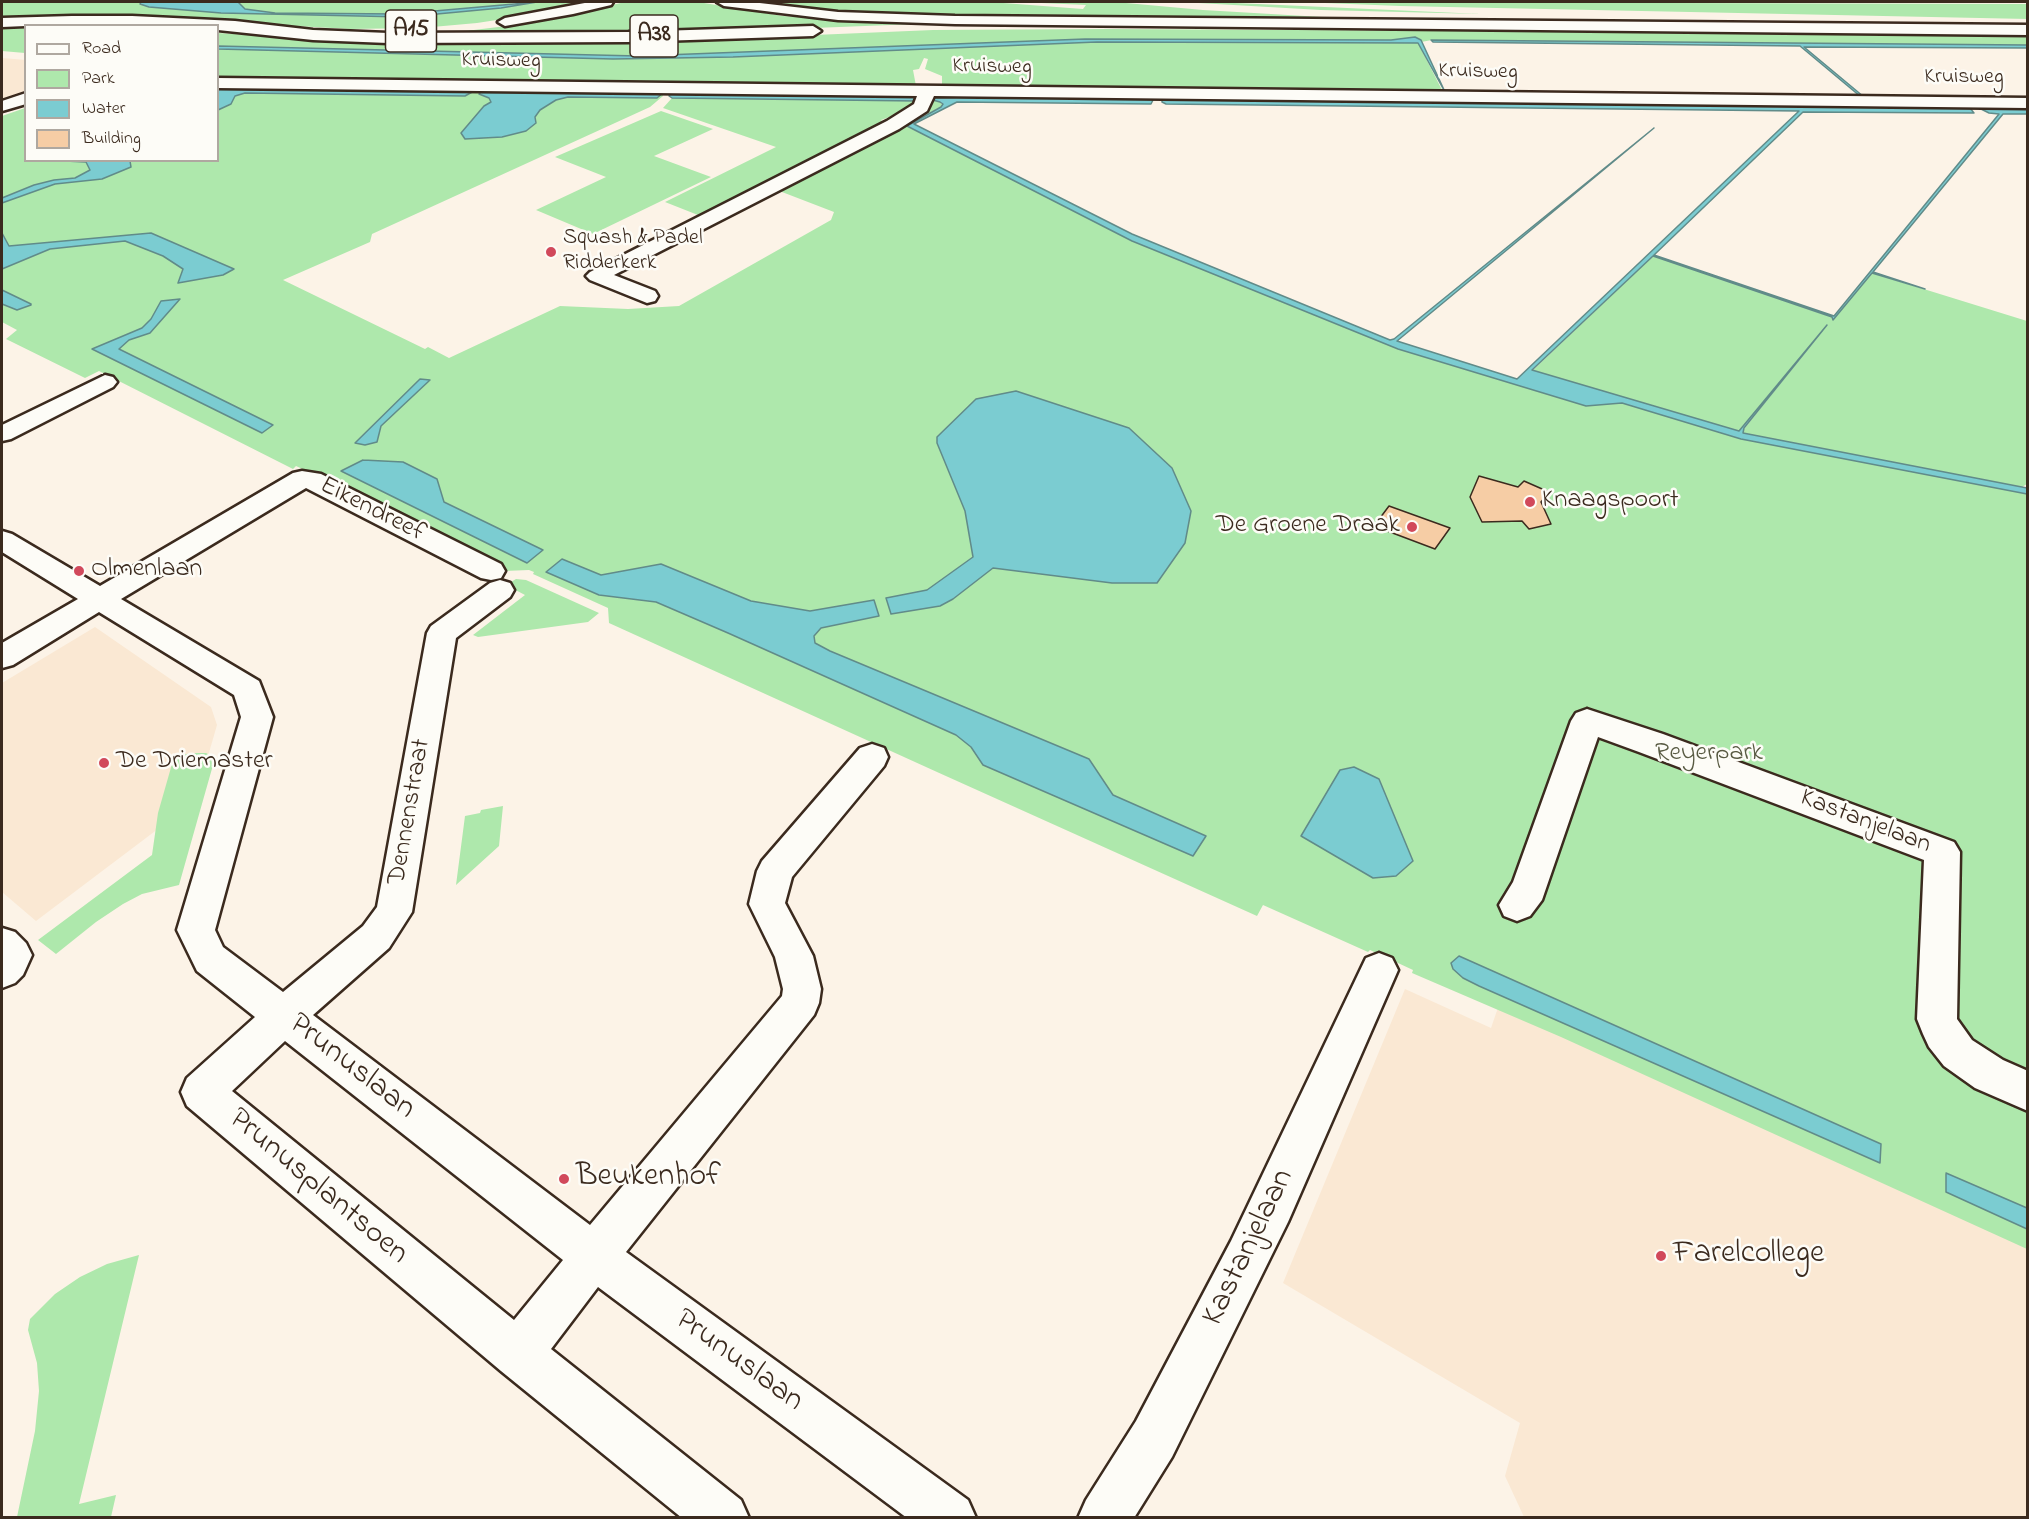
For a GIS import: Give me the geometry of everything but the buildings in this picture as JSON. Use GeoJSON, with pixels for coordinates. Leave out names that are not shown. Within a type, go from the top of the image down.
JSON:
{"type":"FeatureCollection","features":[{"type":"Feature","properties":{"kind":"main road","name":"A15"},"geometry":{"type":"LineString","coordinates":[[219,25],[318,31],[411,31],[500,23],[606,2]]}},
{"type":"Feature","properties":{"kind":"main road","name":"A38"},"geometry":{"type":"LineString","coordinates":[[724,2],[786,11],[892,19],[2028,30]]}},
{"type":"Feature","properties":{"kind":"main road"},"geometry":{"type":"LineString","coordinates":[[1200,8],[1349,16],[2028,23]]}},
{"type":"Feature","properties":{"kind":"main road"},"geometry":{"type":"LineString","coordinates":[[1388,9],[1650,17],[1665,20]]}},
{"type":"Feature","properties":{"kind":"main road","name":"A15"},"geometry":{"type":"LineString","coordinates":[[2,23],[72,20],[186,24]]}},
{"type":"Feature","properties":{"kind":"main road","name":"A38"},"geometry":{"type":"LineString","coordinates":[[219,26],[313,35],[445,39],[639,37],[1094,22]]}},
{"type":"Feature","properties":{"kind":"main road","name":"Kruisweg"},"geometry":{"type":"LineString","coordinates":[[219,82],[926,95],[2028,103]]}},
{"type":"Feature","properties":{"kind":"main road","name":"Kruisweg"},"geometry":{"type":"LineString","coordinates":[[647,296],[597,276],[893,125],[921,107],[926,95]]}},
{"type":"Feature","properties":{"kind":"main road"},"geometry":{"type":"LineString","coordinates":[[2,106],[24,99]]}},
{"type":"Feature","properties":{"kind":"main road"},"geometry":{"type":"LineString","coordinates":[[2,434],[105,382]]}},
{"type":"Feature","properties":{"kind":"main road","name":"Eikendreef"},"geometry":{"type":"LineString","coordinates":[[99,599],[302,479],[312,480],[495,581]]}},
{"type":"Feature","properties":{"kind":"main road","name":"Prunuslaan"},"geometry":{"type":"LineString","coordinates":[[2,540],[248,689],[257,717],[206,888],[196,930],[210,959],[594,1256],[950,1518]]}},
{"type":"Feature","properties":{"kind":"main road","name":"Dennenstraat"},"geometry":{"type":"LineString","coordinates":[[284,1016],[376,937],[394,912],[442,633],[495,581]]}},
{"type":"Feature","properties":{"kind":"main road"},"geometry":{"type":"LineString","coordinates":[[2,657],[99,599]]}},
{"type":"Feature","properties":{"kind":"main road","name":"Kastanjelaan"},"geometry":{"type":"LineString","coordinates":[[1517,905],[1529,889],[1587,721],[1942,852],[1937,1019],[1943,1034],[1958,1053],[1989,1074],[2028,1092]]}},
{"type":"Feature","properties":{"kind":"main road"},"geometry":{"type":"LineString","coordinates":[[518,1354],[594,1256],[800,1003],[802,988],[794,956],[767,904],[775,871],[872,757]]}},
{"type":"Feature","properties":{"kind":"main road"},"geometry":{"type":"LineString","coordinates":[[2,944],[13,955],[10,963],[2,971]]}},
{"type":"Feature","properties":{"kind":"main road","name":"Kastanjelaan"},"geometry":{"type":"LineString","coordinates":[[1104,1518],[1154,1439],[1247,1257],[1379,970]]}},
{"type":"Feature","properties":{"kind":"main road","name":"Prunusplantsoen"},"geometry":{"type":"LineString","coordinates":[[284,1016],[202,1092],[518,1354],[723,1518]]}},
{"type":"Feature","properties":{"kind":"shaded area"},"geometry":{"type":"Polygon","coordinates":[[[2,58],[24,60],[24,92],[2,100],[2,58]]]}},
{"type":"Feature","properties":{"kind":"shaded area","name":"De Driemaster"},"geometry":{"type":"Polygon","coordinates":[[[95,627],[211,707],[217,725],[195,801],[36,921],[2,892],[2,683],[95,627]]]}},
{"type":"Feature","properties":{"kind":"shaded area","name":"Farelcollege"},"geometry":{"type":"Polygon","coordinates":[[[1405,989],[1491,1028],[1502,996],[2027,1229],[2027,1517],[1524,1517],[1505,1476],[1520,1423],[1283,1283],[1405,989]]]}},
{"type":"Feature","properties":{"kind":"green space"},"geometry":{"type":"Polygon","coordinates":[[[2,2],[141,2],[221,13],[405,17],[501,8],[537,2],[594,2],[477,23],[421,28],[350,29],[204,21],[49,18],[2,21],[2,2]]]}},
{"type":"Feature","properties":{"kind":"green space"},"geometry":{"type":"Polygon","coordinates":[[[238,2],[525,2],[453,11],[400,14],[275,13],[245,9],[238,2]]]}},
{"type":"Feature","properties":{"kind":"green space"},"geometry":{"type":"Polygon","coordinates":[[[625,2],[698,2],[783,16],[916,24],[686,33],[433,35],[539,22],[625,2]]]}},
{"type":"Feature","properties":{"kind":"green space"},"geometry":{"type":"Polygon","coordinates":[[[741,2],[990,2],[1083,9],[1086,5],[1019,2],[1115,2],[1339,18],[1647,23],[886,16],[794,9],[741,2]]]}},
{"type":"Feature","properties":{"kind":"green space"},"geometry":{"type":"Polygon","coordinates":[[[1181,2],[1213,2],[1481,14],[1321,10],[1181,2]]]}},
{"type":"Feature","properties":{"kind":"green space"},"geometry":{"type":"Polygon","coordinates":[[[1300,2],[2027,4],[2028,19],[1400,6],[1300,2]]]}},
{"type":"Feature","properties":{"kind":"green space"},"geometry":{"type":"Polygon","coordinates":[[[24,28],[24,53],[2,51],[2,29],[24,28]]]}},
{"type":"Feature","properties":{"kind":"green space"},"geometry":{"type":"Polygon","coordinates":[[[933,30],[2028,34],[2027,45],[1432,40],[1421,42],[1409,38],[1391,40],[1113,39],[702,55],[597,56],[219,46],[219,33],[327,40],[767,37],[933,30]]]}},
{"type":"Feature","properties":{"kind":"green space"},"geometry":{"type":"Polygon","coordinates":[[[1097,42],[1418,43],[1443,92],[942,87],[942,76],[925,69],[928,59],[924,58],[919,69],[913,70],[916,86],[219,80],[219,49],[613,59],[733,57],[1097,42]]]}},
{"type":"Feature","properties":{"kind":"green space","name":"Reyerpark"},"geometry":{"type":"Polygon","coordinates":[[[219,84],[664,92],[663,96],[650,107],[372,234],[370,242],[283,280],[425,349],[428,347],[449,358],[560,306],[628,309],[679,306],[831,220],[834,212],[782,192],[783,185],[929,99],[940,102],[943,106],[908,124],[1126,235],[1374,337],[1513,381],[1623,402],[1754,440],[2027,492],[2027,1249],[1561,1037],[1412,973],[1413,970],[1370,950],[1368,952],[1263,905],[1257,916],[937,772],[609,623],[608,608],[533,574],[534,572],[529,570],[504,571],[307,471],[296,466],[293,469],[99,371],[85,378],[6,339],[17,330],[2,322],[2,116],[24,108],[24,162],[219,162],[219,90],[471,89],[219,86],[219,84]]]}},
{"type":"Feature","properties":{"kind":"green space"},"geometry":{"type":"Polygon","coordinates":[[[672,98],[917,101],[906,111],[881,120],[886,125],[703,217],[665,202],[776,147],[663,108],[672,98]]]}},
{"type":"Feature","properties":{"kind":"green space"},"geometry":{"type":"Polygon","coordinates":[[[661,111],[713,129],[654,156],[711,177],[593,234],[536,210],[606,177],[555,157],[661,111]]]}},
{"type":"Feature","properties":{"kind":"green space"},"geometry":{"type":"Polygon","coordinates":[[[1653,256],[1833,317],[1872,273],[2027,321],[2027,484],[2022,487],[1743,433],[1827,325],[1739,431],[1532,371],[1653,256]]]}},
{"type":"Feature","properties":{"kind":"green space"},"geometry":{"type":"Polygon","coordinates":[[[516,579],[526,580],[599,613],[588,622],[478,637],[473,635],[525,595],[506,585],[516,579]]]}},
{"type":"Feature","properties":{"kind":"green space"},"geometry":{"type":"Polygon","coordinates":[[[191,753],[206,753],[215,758],[179,885],[142,894],[123,904],[56,954],[38,940],[152,855],[158,813],[174,757],[191,753]]]}},
{"type":"Feature","properties":{"kind":"green space"},"geometry":{"type":"Polygon","coordinates":[[[503,806],[499,846],[456,885],[465,816],[503,806]]]}},
{"type":"Feature","properties":{"kind":"green space"},"geometry":{"type":"Polygon","coordinates":[[[139,1255],[79,1504],[116,1495],[111,1517],[17,1517],[35,1431],[39,1391],[37,1363],[28,1330],[30,1319],[55,1294],[80,1277],[107,1264],[139,1255]]]}},
{"type":"Feature","properties":{"kind":"water"},"geometry":{"type":"Polygon","coordinates":[[[141,2],[238,2],[245,9],[275,13],[400,14],[537,2],[501,8],[405,17],[221,13],[149,7],[140,4],[141,2]]]}},
{"type":"Feature","properties":{"kind":"water"},"geometry":{"type":"Polygon","coordinates":[[[1415,37],[1421,40],[1445,92],[1418,43],[1097,42],[733,57],[613,59],[219,49],[219,46],[638,56],[1085,39],[1391,40],[1415,37]]]}},
{"type":"Feature","properties":{"kind":"water"},"geometry":{"type":"Polygon","coordinates":[[[1431,40],[2027,45],[2028,48],[1804,47],[1864,97],[1861,97],[1800,46],[1433,42],[1431,40]]]}},
{"type":"Feature","properties":{"kind":"water"},"geometry":{"type":"Polygon","coordinates":[[[219,86],[471,89],[474,91],[465,96],[245,93],[235,96],[231,104],[219,110],[219,86]]]}},
{"type":"Feature","properties":{"kind":"water"},"geometry":{"type":"Polygon","coordinates":[[[482,91],[663,93],[657,98],[568,97],[556,100],[540,110],[535,117],[536,123],[526,131],[502,137],[465,139],[461,133],[484,106],[491,102],[489,98],[479,94],[482,91]]]}},
{"type":"Feature","properties":{"kind":"water"},"geometry":{"type":"Polygon","coordinates":[[[671,93],[1154,98],[1151,104],[957,102],[914,124],[1132,234],[1390,340],[1654,128],[1397,341],[1517,379],[1799,111],[1166,104],[1162,102],[1162,98],[1970,108],[1974,113],[1803,112],[1654,255],[1834,316],[1999,114],[1989,113],[1979,108],[2027,107],[2027,114],[2003,114],[1873,272],[1925,289],[1872,273],[1833,320],[1832,317],[1653,256],[1532,370],[1739,431],[1827,325],[1744,428],[1743,433],[2027,488],[2027,494],[1741,439],[1622,403],[1586,406],[1398,349],[1132,241],[907,126],[941,107],[943,104],[940,102],[929,99],[917,101],[672,98],[669,96],[671,93]]]}},
{"type":"Feature","properties":{"kind":"water"},"geometry":{"type":"Polygon","coordinates":[[[86,162],[130,162],[131,167],[102,179],[55,184],[2,203],[2,198],[34,185],[75,178],[90,170],[86,162]]]}},
{"type":"Feature","properties":{"kind":"water"},"geometry":{"type":"Polygon","coordinates":[[[2,233],[9,246],[151,233],[234,269],[223,275],[178,283],[183,269],[163,256],[125,241],[50,249],[2,269],[2,233]]]}},
{"type":"Feature","properties":{"kind":"water"},"geometry":{"type":"Polygon","coordinates":[[[2,290],[31,305],[17,310],[2,304],[2,290]]]}},
{"type":"Feature","properties":{"kind":"water"},"geometry":{"type":"Polygon","coordinates":[[[180,299],[150,333],[129,340],[119,349],[273,425],[262,433],[92,349],[142,328],[151,319],[161,301],[180,299]]]}},
{"type":"Feature","properties":{"kind":"water"},"geometry":{"type":"Polygon","coordinates":[[[420,379],[430,380],[381,426],[377,442],[365,445],[355,443],[420,379]]]}},
{"type":"Feature","properties":{"kind":"water"},"geometry":{"type":"Polygon","coordinates":[[[1016,391],[1129,428],[1172,468],[1191,511],[1185,543],[1157,583],[1112,583],[993,568],[953,599],[940,606],[891,614],[886,598],[927,590],[973,557],[965,511],[937,443],[937,437],[976,399],[1016,391]]]}},
{"type":"Feature","properties":{"kind":"water"},"geometry":{"type":"Polygon","coordinates":[[[363,460],[403,462],[437,479],[444,502],[543,550],[527,563],[341,471],[363,460]]]}},
{"type":"Feature","properties":{"kind":"water"},"geometry":{"type":"Polygon","coordinates":[[[562,559],[601,575],[661,564],[751,601],[810,611],[874,600],[879,616],[821,628],[814,636],[815,643],[1089,759],[1113,795],[1206,836],[1193,856],[983,765],[971,747],[956,735],[728,633],[656,602],[599,595],[546,572],[562,559]]]}},
{"type":"Feature","properties":{"kind":"water"},"geometry":{"type":"Polygon","coordinates":[[[1354,767],[1379,779],[1413,861],[1396,876],[1373,878],[1301,836],[1340,770],[1354,767]]]}},
{"type":"Feature","properties":{"kind":"water"},"geometry":{"type":"Polygon","coordinates":[[[1459,956],[1881,1144],[1880,1163],[1479,986],[1463,978],[1453,969],[1451,963],[1459,956]]]}},
{"type":"Feature","properties":{"kind":"water"},"geometry":{"type":"Polygon","coordinates":[[[1946,1173],[2027,1208],[2027,1229],[1946,1192],[1946,1173]]]}},
{"type":"Feature","properties":{"kind":"place","name":"Squash & Padel Ridderkerk"},"geometry":{"type":"Point","coordinates":[551,252]}},
{"type":"Feature","properties":{"kind":"place","name":"Knaagspoort"},"geometry":{"type":"Point","coordinates":[1530,502]}},
{"type":"Feature","properties":{"kind":"place","name":"De Groene Draak"},"geometry":{"type":"Point","coordinates":[1412,527]}},
{"type":"Feature","properties":{"kind":"place","name":"Olmenlaan"},"geometry":{"type":"Point","coordinates":[79,571]}},
{"type":"Feature","properties":{"kind":"place","name":"De Driemaster"},"geometry":{"type":"Point","coordinates":[104,763]}},
{"type":"Feature","properties":{"kind":"place","name":"Beukenhof"},"geometry":{"type":"Point","coordinates":[564,1179]}},
{"type":"Feature","properties":{"kind":"place","name":"Farelcollege"},"geometry":{"type":"Point","coordinates":[1661,1256]}}]}
